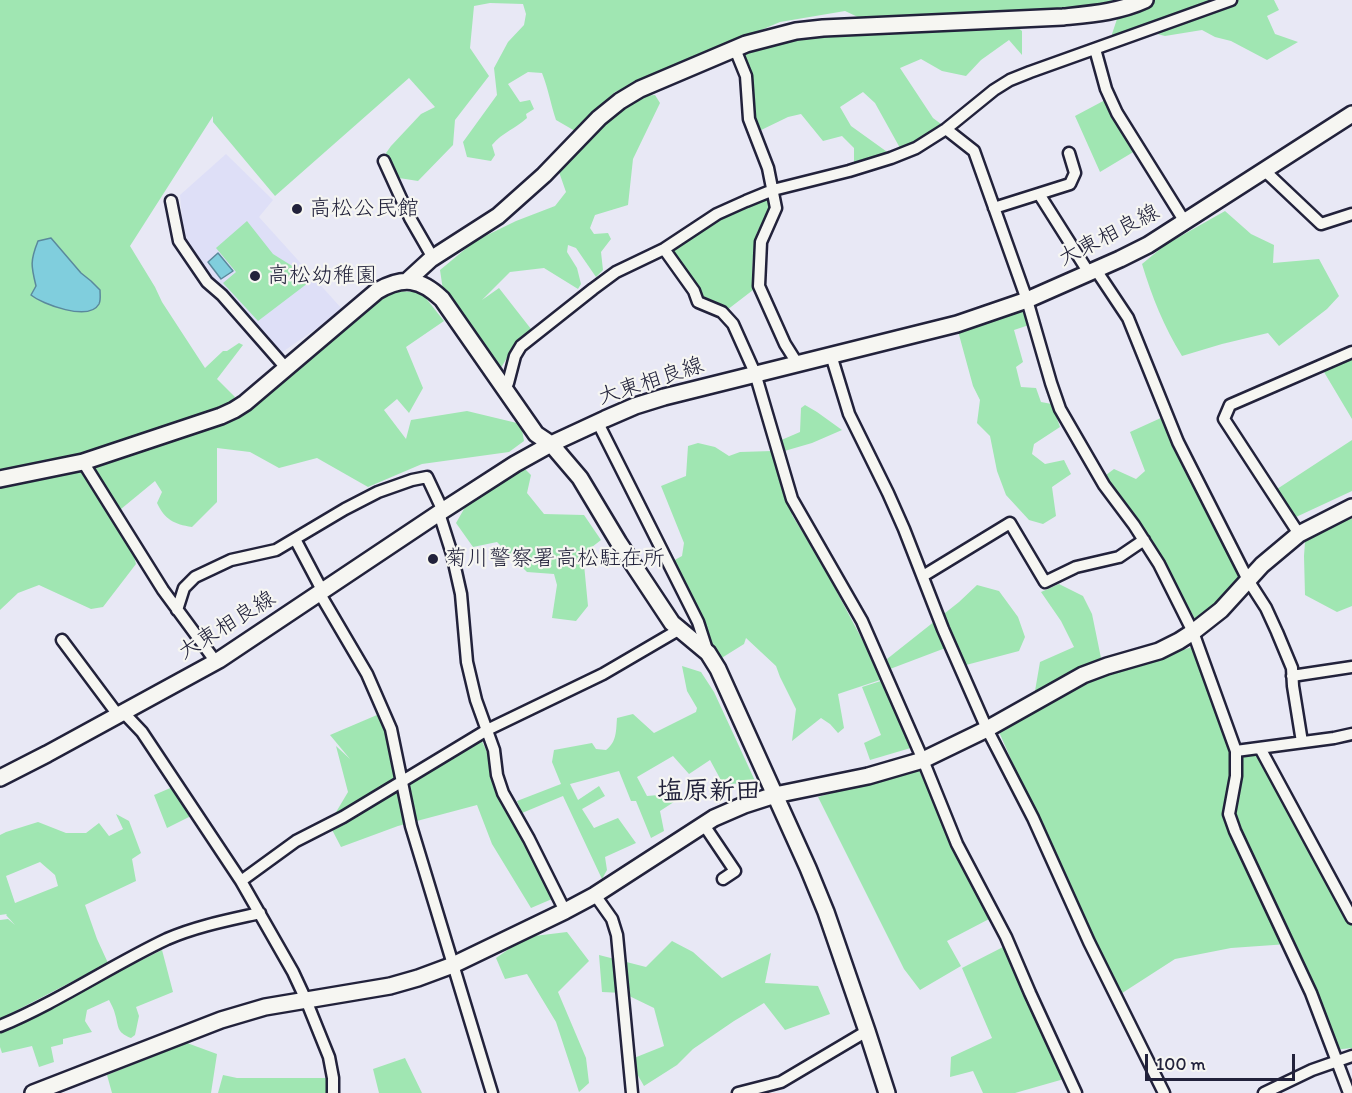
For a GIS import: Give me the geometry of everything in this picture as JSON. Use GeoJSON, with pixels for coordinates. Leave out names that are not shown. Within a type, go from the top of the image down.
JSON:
{"type":"FeatureCollection","features":[{"type":"Feature","properties":{"kind":"street"},"geometry":{"type":"LineString","coordinates":[[407,281],[434,258],[498,216],[544,175],[599,118],[620,101],[640,89],[746,44],[796,31],[814,29],[1063,17],[1102,13],[1145,0]]}},
{"type":"Feature","properties":{"kind":"street"},"geometry":{"type":"LineString","coordinates":[[503,387],[508,383],[515,356],[521,346],[616,272],[664,249],[717,214],[773,190],[849,171],[916,148],[946,129],[994,90],[1011,80],[1231,0]]}},
{"type":"Feature","properties":{"kind":"street"},"geometry":{"type":"LineString","coordinates":[[735,49],[746,76],[749,119],[768,168],[776,208],[761,242],[759,286],[785,344],[797,363]]}},
{"type":"Feature","properties":{"kind":"street"},"geometry":{"type":"LineString","coordinates":[[1095,50],[1106,89],[1117,113],[1185,222]]}},
{"type":"Feature","properties":{"kind":"street","name":"大東相良線"},"geometry":{"type":"LineString","coordinates":[[0,778],[216,662],[441,512],[515,464],[551,444],[635,406],[664,397],[957,324],[1027,300],[1148,245],[1352,114]]}},
{"type":"Feature","properties":{"kind":"street"},"geometry":{"type":"LineString","coordinates":[[946,129],[974,151],[1027,300],[1060,409],[1104,484],[1159,564],[1193,632],[1236,751],[1236,777],[1229,814],[1311,993],[1349,1093]]}},
{"type":"Feature","properties":{"kind":"street"},"geometry":{"type":"LineString","coordinates":[[994,208],[1070,184],[1075,173],[1069,153]]}},
{"type":"Feature","properties":{"kind":"street"},"geometry":{"type":"LineString","coordinates":[[384,162],[410,218],[434,258]]}},
{"type":"Feature","properties":{"kind":"street"},"geometry":{"type":"LineString","coordinates":[[1265,171],[1321,224],[1352,214]]}},
{"type":"Feature","properties":{"kind":"street"},"geometry":{"type":"LineString","coordinates":[[1039,194],[1092,272],[1128,318],[1178,442],[1248,580],[1266,608],[1292,668],[1302,742]]}},
{"type":"Feature","properties":{"kind":"street"},"geometry":{"type":"LineString","coordinates":[[171,201],[179,241],[207,282],[222,295],[286,368]]}},
{"type":"Feature","properties":{"kind":"street"},"geometry":{"type":"LineString","coordinates":[[664,249],[694,291],[698,302],[722,312],[733,324],[755,373],[792,500],[862,621],[957,844],[1006,937],[1076,1093]]}},
{"type":"Feature","properties":{"kind":"street"},"geometry":{"type":"LineString","coordinates":[[0,479],[83,462],[221,416],[245,403],[377,291],[392,282],[407,281],[431,289],[442,299],[536,434],[551,444],[580,478],[672,623],[708,654],[718,669],[826,912],[887,1093]]}},
{"type":"Feature","properties":{"kind":"street"},"geometry":{"type":"LineString","coordinates":[[1299,534],[1224,419],[1230,405],[1352,352]]}},
{"type":"Feature","properties":{"kind":"street"},"geometry":{"type":"LineString","coordinates":[[831,355],[849,414],[888,493],[943,629],[987,729],[1033,818],[1089,942],[1164,1093]]}},
{"type":"Feature","properties":{"kind":"street"},"geometry":{"type":"LineString","coordinates":[[598,423],[698,622],[708,654]]}},
{"type":"Feature","properties":{"kind":"street"},"geometry":{"type":"LineString","coordinates":[[83,462],[163,590],[216,662]]}},
{"type":"Feature","properties":{"kind":"street"},"geometry":{"type":"LineString","coordinates":[[177,610],[184,588],[195,577],[231,560],[276,550],[370,496],[412,480],[428,477],[441,512],[452,554],[461,594],[467,662],[476,700],[494,750],[497,775],[503,793],[565,911]]}},
{"type":"Feature","properties":{"kind":"street"},"geometry":{"type":"LineString","coordinates":[[33,1093],[221,1020],[265,1007],[390,986],[453,965],[596,895],[714,818],[775,795],[868,776],[923,760],[987,729],[1083,675],[1159,651],[1193,632],[1221,610],[1262,565],[1299,534],[1352,507]]}},
{"type":"Feature","properties":{"kind":"street"},"geometry":{"type":"LineString","coordinates":[[923,576],[1010,523],[1045,582],[1076,567],[1119,557],[1144,540]]}},
{"type":"Feature","properties":{"kind":"street"},"geometry":{"type":"LineString","coordinates":[[294,539],[321,593],[368,674],[391,729],[411,826],[492,1093]]}},
{"type":"Feature","properties":{"kind":"street"},"geometry":{"type":"LineString","coordinates":[[241,881],[296,841],[343,817],[488,730],[603,674],[680,630]]}},
{"type":"Feature","properties":{"kind":"street"},"geometry":{"type":"LineString","coordinates":[[62,640],[121,713],[142,732],[241,881],[293,972],[306,1000],[329,1057],[333,1093]]}},
{"type":"Feature","properties":{"kind":"street"},"geometry":{"type":"LineString","coordinates":[[1292,676],[1352,667]]}},
{"type":"Feature","properties":{"kind":"street"},"geometry":{"type":"LineString","coordinates":[[1236,751],[1352,734]]}},
{"type":"Feature","properties":{"kind":"street"},"geometry":{"type":"LineString","coordinates":[[1260,748],[1352,918]]}},
{"type":"Feature","properties":{"kind":"street"},"geometry":{"type":"LineString","coordinates":[[704,825],[735,872],[723,879]]}},
{"type":"Feature","properties":{"kind":"street"},"geometry":{"type":"LineString","coordinates":[[596,895],[612,919],[617,935],[632,1093]]}},
{"type":"Feature","properties":{"kind":"street"},"geometry":{"type":"LineString","coordinates":[[0,1026],[32,1013],[168,939],[200,927],[260,913]]}},
{"type":"Feature","properties":{"kind":"street"},"geometry":{"type":"LineString","coordinates":[[738,1093],[781,1082],[867,1031]]}},
{"type":"Feature","properties":{"kind":"street"},"geometry":{"type":"LineString","coordinates":[[1264,1093],[1312,1070],[1352,1056]]}},
{"type":"Feature","properties":{"kind":"shaded area"},"geometry":{"type":"Polygon","coordinates":[[[226,154],[273,200],[259,217],[343,310],[281,353],[206,273],[184,240],[180,195],[226,154]]]}},
{"type":"Feature","properties":{"kind":"green space"},"geometry":{"type":"Polygon","coordinates":[[[0,0],[1134,0],[1012,23],[1022,31],[1022,55],[1009,40],[981,60],[966,76],[942,71],[921,59],[900,68],[933,118],[945,127],[900,148],[875,103],[863,92],[840,107],[851,126],[890,154],[854,164],[854,148],[842,136],[823,141],[801,114],[788,117],[755,133],[737,50],[809,32],[875,25],[845,11],[780,22],[615,92],[575,131],[556,120],[542,73],[528,72],[508,84],[520,102],[530,100],[534,109],[526,114],[527,118],[492,145],[495,155],[491,161],[467,157],[463,142],[497,95],[494,68],[508,42],[524,25],[526,14],[523,4],[490,3],[474,6],[470,48],[489,76],[455,120],[453,145],[418,181],[399,178],[386,153],[421,114],[435,107],[409,78],[275,196],[213,122],[213,116],[130,246],[162,302],[205,368],[223,351],[239,343],[243,345],[217,379],[235,397],[231,402],[250,405],[388,291],[421,292],[444,321],[406,347],[423,388],[409,413],[397,399],[384,410],[406,439],[411,420],[467,411],[521,424],[524,441],[509,452],[422,464],[368,487],[317,458],[279,468],[250,452],[217,448],[217,502],[192,527],[175,523],[163,514],[157,503],[162,492],[155,481],[121,509],[136,564],[103,607],[91,609],[39,585],[18,593],[0,610],[0,0]]]}},
{"type":"Feature","properties":{"kind":"green space"},"geometry":{"type":"Polygon","coordinates":[[[1147,0],[1274,0],[1279,10],[1267,16],[1275,34],[1298,42],[1267,60],[1231,41],[1215,37],[1202,30],[1165,36],[1138,29],[1111,37],[1117,19],[1147,0]]]}},
{"type":"Feature","properties":{"kind":"green space"},"geometry":{"type":"Polygon","coordinates":[[[655,95],[660,103],[633,159],[628,205],[595,215],[590,228],[594,234],[608,233],[611,239],[601,252],[603,270],[596,277],[576,248],[568,245],[567,252],[577,268],[581,284],[578,289],[544,268],[510,272],[482,300],[499,288],[531,329],[513,348],[499,371],[484,343],[444,297],[440,270],[475,241],[516,221],[555,206],[566,192],[559,172],[567,158],[589,135],[621,109],[642,96],[655,95]]]}},
{"type":"Feature","properties":{"kind":"green space"},"geometry":{"type":"Polygon","coordinates":[[[1107,99],[1135,151],[1100,172],[1075,116],[1107,99]]]}},
{"type":"Feature","properties":{"kind":"green space"},"geometry":{"type":"Polygon","coordinates":[[[769,196],[771,202],[769,212],[756,236],[753,290],[727,310],[697,293],[664,249],[717,217],[769,196]]]}},
{"type":"Feature","properties":{"kind":"green space"},"geometry":{"type":"Polygon","coordinates":[[[1225,211],[1251,234],[1274,245],[1273,263],[1319,259],[1339,296],[1327,309],[1279,346],[1268,333],[1182,356],[1159,312],[1142,264],[1165,245],[1225,211]]]}},
{"type":"Feature","properties":{"kind":"green space"},"geometry":{"type":"Polygon","coordinates":[[[247,221],[273,254],[297,269],[308,283],[258,321],[223,283],[236,272],[216,248],[247,221]]]}},
{"type":"Feature","properties":{"kind":"green space"},"geometry":{"type":"Polygon","coordinates":[[[1021,309],[1029,325],[1014,330],[1023,362],[1016,367],[1021,387],[1036,388],[1041,402],[1052,404],[1060,427],[1034,444],[1032,454],[1045,464],[1064,460],[1071,474],[1052,487],[1056,516],[1043,524],[1029,520],[1006,495],[997,471],[990,436],[977,423],[980,400],[973,386],[958,331],[1021,309]]]}},
{"type":"Feature","properties":{"kind":"green space"},"geometry":{"type":"Polygon","coordinates":[[[1352,355],[1352,419],[1324,372],[1352,355]]]}},
{"type":"Feature","properties":{"kind":"green space"},"geometry":{"type":"Polygon","coordinates":[[[805,405],[842,430],[812,443],[781,452],[779,441],[800,432],[801,408],[805,405]]]}},
{"type":"Feature","properties":{"kind":"green space"},"geometry":{"type":"Polygon","coordinates":[[[1163,417],[1241,575],[1219,602],[1196,621],[1157,549],[1106,475],[1114,469],[1136,479],[1145,471],[1130,432],[1163,417]]]}},
{"type":"Feature","properties":{"kind":"green space"},"geometry":{"type":"Polygon","coordinates":[[[1352,440],[1352,491],[1296,517],[1274,491],[1352,440]]]}},
{"type":"Feature","properties":{"kind":"green space"},"geometry":{"type":"Polygon","coordinates":[[[698,443],[715,447],[729,456],[740,452],[772,451],[792,515],[821,562],[883,679],[838,694],[844,728],[838,733],[821,718],[792,741],[796,709],[776,666],[746,638],[744,644],[720,659],[671,562],[682,556],[684,543],[661,486],[686,476],[688,446],[698,443]]]}},
{"type":"Feature","properties":{"kind":"green space"},"geometry":{"type":"Polygon","coordinates":[[[525,469],[531,475],[527,493],[544,514],[584,515],[601,540],[583,554],[588,606],[576,621],[552,618],[557,585],[554,574],[527,572],[497,542],[473,547],[456,523],[468,502],[525,469]]]}},
{"type":"Feature","properties":{"kind":"green space"},"geometry":{"type":"Polygon","coordinates":[[[1352,518],[1352,606],[1337,612],[1305,595],[1305,542],[1331,526],[1352,518]]]}},
{"type":"Feature","properties":{"kind":"green space"},"geometry":{"type":"Polygon","coordinates":[[[1059,584],[1083,596],[1092,614],[1101,658],[1072,675],[1035,691],[1040,662],[1074,647],[1061,621],[1041,592],[1059,584]]]}},
{"type":"Feature","properties":{"kind":"green space"},"geometry":{"type":"Polygon","coordinates":[[[977,585],[999,591],[1018,617],[1025,637],[1019,651],[966,665],[956,644],[890,669],[887,659],[977,585]]]}},
{"type":"Feature","properties":{"kind":"green space"},"geometry":{"type":"Polygon","coordinates":[[[1192,647],[1235,751],[1260,748],[1352,918],[1352,1048],[1333,1050],[1288,944],[1231,948],[1175,959],[1116,997],[999,732],[1097,678],[1192,647]]]}},
{"type":"Feature","properties":{"kind":"green space"},"geometry":{"type":"Polygon","coordinates":[[[682,666],[701,672],[714,692],[756,783],[723,784],[710,760],[689,774],[673,756],[637,777],[647,796],[670,794],[683,796],[660,811],[664,831],[651,838],[636,801],[631,801],[619,771],[570,784],[578,800],[599,786],[605,796],[582,809],[594,828],[618,818],[636,843],[605,857],[607,870],[602,879],[563,796],[522,813],[517,801],[561,784],[552,762],[554,750],[592,743],[596,749],[606,750],[610,747],[614,740],[617,718],[633,714],[654,733],[696,712],[697,708],[687,691],[682,666]]]}},
{"type":"Feature","properties":{"kind":"green space"},"geometry":{"type":"Polygon","coordinates":[[[884,680],[914,747],[870,760],[864,743],[881,735],[862,687],[884,680]]]}},
{"type":"Feature","properties":{"kind":"green space"},"geometry":{"type":"Polygon","coordinates":[[[384,712],[402,781],[479,735],[510,812],[552,899],[531,908],[492,844],[477,805],[398,826],[341,847],[329,824],[348,792],[336,746],[350,759],[330,735],[384,712]]]}},
{"type":"Feature","properties":{"kind":"green space"},"geometry":{"type":"Polygon","coordinates":[[[918,768],[956,852],[991,918],[947,941],[961,966],[920,990],[904,969],[818,797],[918,768]]]}},
{"type":"Feature","properties":{"kind":"green space"},"geometry":{"type":"Polygon","coordinates":[[[175,786],[193,815],[167,828],[154,795],[175,786]]]}},
{"type":"Feature","properties":{"kind":"green space"},"geometry":{"type":"Polygon","coordinates":[[[116,814],[129,821],[141,853],[132,859],[136,881],[85,905],[108,963],[0,1019],[0,920],[8,919],[15,925],[7,914],[0,915],[0,835],[38,822],[66,833],[86,833],[99,823],[109,836],[123,829],[116,814]],[[40,862],[6,876],[15,903],[58,886],[55,875],[40,862]]]}},
{"type":"Feature","properties":{"kind":"green space"},"geometry":{"type":"Polygon","coordinates":[[[567,932],[589,961],[558,992],[586,1058],[589,1083],[579,1092],[556,1022],[527,974],[505,979],[496,958],[526,937],[567,932]]]}},
{"type":"Feature","properties":{"kind":"green space"},"geometry":{"type":"Polygon","coordinates":[[[672,941],[693,952],[722,978],[771,953],[765,983],[818,986],[830,1014],[785,1030],[764,1003],[693,1049],[677,1065],[644,1086],[629,1060],[664,1046],[654,1008],[623,993],[602,992],[599,955],[646,967],[672,941]]]}},
{"type":"Feature","properties":{"kind":"green space"},"geometry":{"type":"Polygon","coordinates":[[[1007,945],[1064,1079],[1015,1093],[983,1093],[973,1071],[950,1077],[951,1057],[992,1038],[962,968],[1007,945]]]}},
{"type":"Feature","properties":{"kind":"green space"},"geometry":{"type":"Polygon","coordinates":[[[162,950],[173,992],[136,1007],[139,1016],[135,1035],[131,1038],[119,1029],[109,1000],[87,1010],[85,1021],[92,1032],[63,1039],[63,1044],[51,1047],[54,1062],[39,1067],[32,1046],[2,1053],[0,1030],[162,950]]]}},
{"type":"Feature","properties":{"kind":"green space"},"geometry":{"type":"Polygon","coordinates":[[[187,1043],[217,1054],[211,1093],[112,1093],[107,1075],[187,1043]]]}},
{"type":"Feature","properties":{"kind":"green space"},"geometry":{"type":"Polygon","coordinates":[[[405,1058],[422,1093],[379,1093],[373,1069],[405,1058]]]}},
{"type":"Feature","properties":{"kind":"green space"},"geometry":{"type":"Polygon","coordinates":[[[223,1075],[237,1078],[333,1078],[334,1093],[218,1093],[223,1075]]]}},
{"type":"Feature","properties":{"kind":"water"},"geometry":{"type":"Polygon","coordinates":[[[51,238],[81,273],[100,290],[100,302],[94,309],[65,310],[31,295],[36,286],[32,264],[35,248],[38,241],[51,238]]]}},
{"type":"Feature","properties":{"kind":"water"},"geometry":{"type":"Polygon","coordinates":[[[218,253],[233,271],[221,279],[208,262],[218,253]]]}},
{"type":"Feature","properties":{"kind":"place","name":"高松公民館"},"geometry":{"type":"Point","coordinates":[297,209]}},
{"type":"Feature","properties":{"kind":"place","name":"高松幼稚園"},"geometry":{"type":"Point","coordinates":[255,276]}},
{"type":"Feature","properties":{"kind":"place","name":"菊川警察署高松駐在所"},"geometry":{"type":"Point","coordinates":[433,559]}},
{"type":"Feature","properties":{"kind":"district","name":"塩原新田"},"geometry":{"type":"Point","coordinates":[709,792]}}]}
